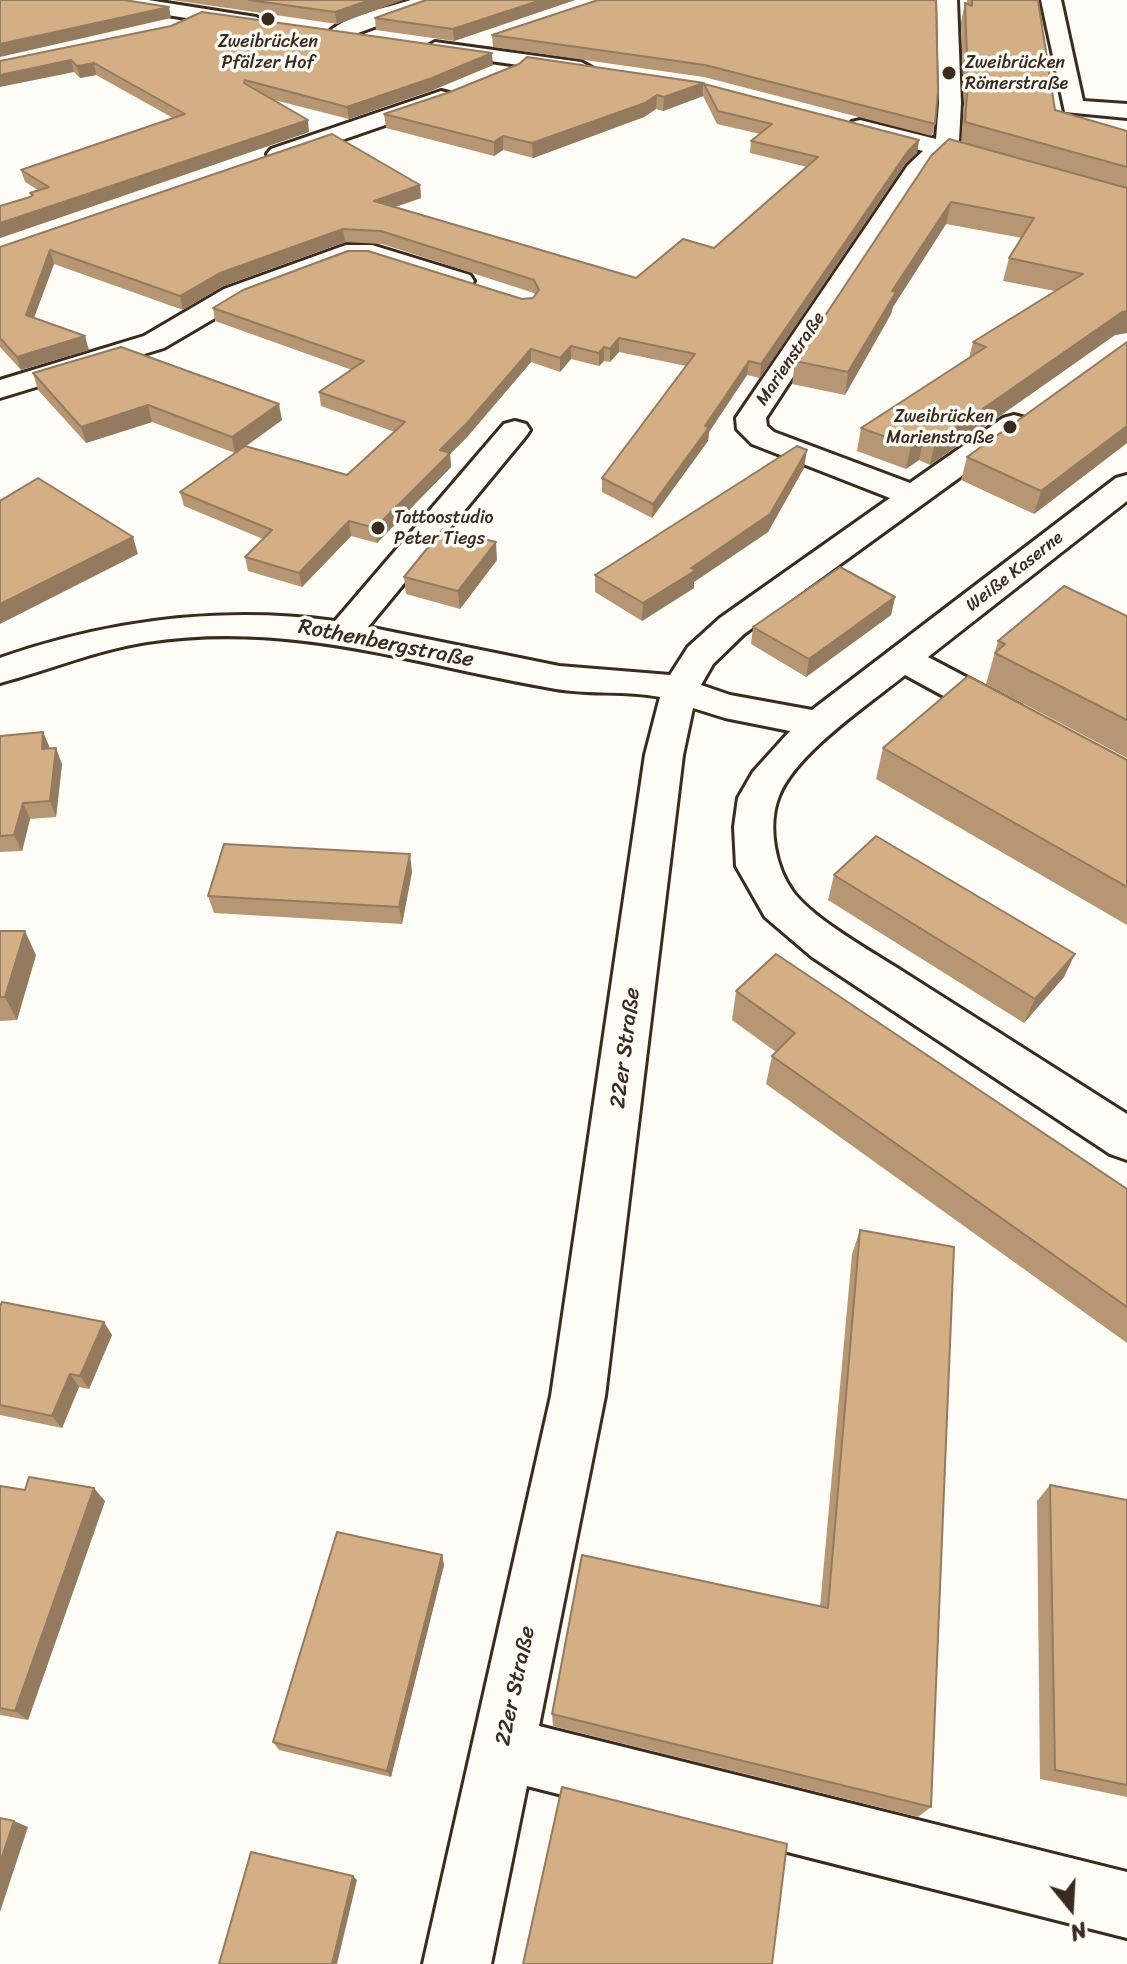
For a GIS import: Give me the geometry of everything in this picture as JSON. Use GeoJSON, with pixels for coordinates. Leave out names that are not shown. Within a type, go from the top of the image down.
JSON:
{"type":"FeatureCollection","features":[{"type":"Feature","properties":{"kind":"street"},"geometry":{"type":"LineString","coordinates":[[110,0],[277,26]]}},
{"type":"Feature","properties":{"kind":"street"},"geometry":{"type":"LineString","coordinates":[[381,41],[329,33],[431,0]]}},
{"type":"Feature","properties":{"kind":"street"},"geometry":{"type":"LineString","coordinates":[[939,148],[949,134],[947,0]]}},
{"type":"Feature","properties":{"kind":"street"},"geometry":{"type":"LineString","coordinates":[[1051,0],[1073,107],[1127,111]]}},
{"type":"Feature","properties":{"kind":"street"},"geometry":{"type":"LineString","coordinates":[[166,31],[200,14]]}},
{"type":"Feature","properties":{"kind":"street"},"geometry":{"type":"LineString","coordinates":[[455,51],[497,34]]}},
{"type":"Feature","properties":{"kind":"street"},"geometry":{"type":"LineString","coordinates":[[411,45],[597,70]]}},
{"type":"Feature","properties":{"kind":"street"},"geometry":{"type":"LineString","coordinates":[[489,80],[522,60]]}},
{"type":"Feature","properties":{"kind":"street"},"geometry":{"type":"LineString","coordinates":[[250,163],[465,89]]}},
{"type":"Feature","properties":{"kind":"street"},"geometry":{"type":"LineString","coordinates":[[831,120],[1026,172]]}},
{"type":"Feature","properties":{"kind":"street","name":"Marienstraße"},"geometry":{"type":"LineString","coordinates":[[915,496],[763,438],[752,429],[751,418],[916,170],[939,148]]}},
{"type":"Feature","properties":{"kind":"street"},"geometry":{"type":"LineString","coordinates":[[0,389],[154,342],[234,295],[346,253],[372,253],[486,290]]}},
{"type":"Feature","properties":{"kind":"street"},"geometry":{"type":"LineString","coordinates":[[0,401],[3,414],[0,419]]}},
{"type":"Feature","properties":{"kind":"street","name":"22er Straße"},"geometry":{"type":"LineString","coordinates":[[457,1964],[578,1396],[664,755],[679,689],[691,665],[710,644],[1033,411]]}},
{"type":"Feature","properties":{"kind":"street"},"geometry":{"type":"LineString","coordinates":[[344,633],[515,430]]}},
{"type":"Feature","properties":{"kind":"street","name":"Weiße Kaserne"},"geometry":{"type":"LineString","coordinates":[[1127,485],[819,724],[772,772],[758,798],[754,827],[757,866],[780,906],[827,945],[1127,1139]]}},
{"type":"Feature","properties":{"kind":"street","name":"Rothenbergstraße"},"geometry":{"type":"LineString","coordinates":[[0,671],[105,638],[160,629],[244,624],[344,633],[559,678],[660,684],[679,689]]}},
{"type":"Feature","properties":{"kind":"street"},"geometry":{"type":"LineString","coordinates":[[903,659],[1043,734]]}},
{"type":"Feature","properties":{"kind":"street"},"geometry":{"type":"LineString","coordinates":[[679,689],[725,706],[819,724]]}},
{"type":"Feature","properties":{"kind":"street"},"geometry":{"type":"LineString","coordinates":[[502,1749],[1127,1905]]}},
{"type":"Feature","properties":{"kind":"building"},"geometry":{"type":"Polygon","coordinates":[[[0,0],[124,0],[169,7],[0,44],[0,0]]]}},
{"type":"Feature","properties":{"kind":"building"},"geometry":{"type":"Polygon","coordinates":[[[249,0],[370,0],[335,12],[249,0]]]}},
{"type":"Feature","properties":{"kind":"building"},"geometry":{"type":"Polygon","coordinates":[[[426,0],[541,0],[453,29],[375,18],[426,0]]]}},
{"type":"Feature","properties":{"kind":"building"},"geometry":{"type":"Polygon","coordinates":[[[598,0],[936,0],[938,91],[935,124],[705,65],[492,35],[598,0]]]}},
{"type":"Feature","properties":{"kind":"building"},"geometry":{"type":"Polygon","coordinates":[[[972,0],[1038,0],[1055,110],[1127,131],[1127,167],[965,122],[968,83],[965,3],[972,6],[972,0]]]}},
{"type":"Feature","properties":{"kind":"building"},"geometry":{"type":"Polygon","coordinates":[[[202,12],[492,53],[432,78],[347,107],[245,80],[244,83],[308,120],[0,223],[0,206],[30,197],[33,195],[30,193],[49,187],[21,170],[185,114],[94,63],[77,66],[71,60],[0,75],[0,61],[171,26],[202,12]]]}},
{"type":"Feature","properties":{"kind":"building"},"geometry":{"type":"Polygon","coordinates":[[[527,57],[704,83],[664,97],[657,95],[645,103],[532,143],[503,136],[494,142],[384,114],[450,92],[519,64],[527,57]]]}},
{"type":"Feature","properties":{"kind":"building"},"geometry":{"type":"Polygon","coordinates":[[[704,84],[919,140],[908,151],[761,364],[749,361],[705,426],[709,427],[653,504],[602,478],[695,354],[619,338],[610,349],[604,347],[599,353],[571,346],[560,358],[531,349],[440,450],[450,453],[375,528],[349,521],[299,573],[245,557],[272,530],[180,492],[245,446],[347,475],[405,422],[319,392],[364,361],[213,308],[243,290],[348,251],[368,251],[522,299],[533,298],[539,290],[534,280],[381,231],[343,229],[220,273],[180,296],[50,250],[26,315],[85,336],[17,357],[0,338],[0,247],[332,134],[420,185],[374,201],[636,278],[683,239],[714,248],[818,157],[751,141],[772,124],[718,111],[704,84]]]}},
{"type":"Feature","properties":{"kind":"building"},"geometry":{"type":"Polygon","coordinates":[[[949,139],[1127,188],[1127,311],[935,442],[924,437],[911,446],[861,428],[986,347],[973,342],[1083,274],[1009,258],[1034,218],[951,202],[892,291],[896,292],[848,372],[795,361],[931,156],[949,139]]]}},
{"type":"Feature","properties":{"kind":"building"},"geometry":{"type":"Polygon","coordinates":[[[1127,342],[1127,426],[1041,491],[967,457],[1127,342]]]}},
{"type":"Feature","properties":{"kind":"building"},"geometry":{"type":"Polygon","coordinates":[[[121,347],[279,404],[232,437],[148,405],[81,427],[33,373],[121,347]]]}},
{"type":"Feature","properties":{"kind":"building"},"geometry":{"type":"Polygon","coordinates":[[[797,446],[807,450],[770,514],[691,568],[696,570],[643,603],[595,575],[797,446]]]}},
{"type":"Feature","properties":{"kind":"building"},"geometry":{"type":"Polygon","coordinates":[[[38,478],[133,537],[0,604],[0,501],[38,478]]]}},
{"type":"Feature","properties":{"kind":"building"},"geometry":{"type":"Polygon","coordinates":[[[443,529],[496,542],[458,591],[404,577],[443,529]]]}},
{"type":"Feature","properties":{"kind":"building"},"geometry":{"type":"Polygon","coordinates":[[[840,567],[895,597],[809,659],[753,627],[840,567]]]}},
{"type":"Feature","properties":{"kind":"building"},"geometry":{"type":"Polygon","coordinates":[[[1064,586],[1127,616],[1127,720],[995,653],[1005,644],[998,641],[1064,586]]]}},
{"type":"Feature","properties":{"kind":"building"},"geometry":{"type":"Polygon","coordinates":[[[968,676],[1127,760],[1127,887],[883,748],[968,676]]]}},
{"type":"Feature","properties":{"kind":"building"},"geometry":{"type":"Polygon","coordinates":[[[43,732],[42,749],[56,748],[50,801],[23,803],[14,835],[0,836],[0,736],[43,732]]]}},
{"type":"Feature","properties":{"kind":"building"},"geometry":{"type":"Polygon","coordinates":[[[876,836],[1075,954],[1035,999],[834,875],[876,836]]]}},
{"type":"Feature","properties":{"kind":"building"},"geometry":{"type":"Polygon","coordinates":[[[224,844],[410,854],[399,907],[208,896],[224,844]]]}},
{"type":"Feature","properties":{"kind":"building"},"geometry":{"type":"Polygon","coordinates":[[[0,931],[25,931],[5,997],[0,997],[0,931]]]}},
{"type":"Feature","properties":{"kind":"building"},"geometry":{"type":"Polygon","coordinates":[[[776,954],[1127,1189],[1127,1307],[772,1056],[795,1033],[736,991],[776,954]]]}},
{"type":"Feature","properties":{"kind":"building"},"geometry":{"type":"Polygon","coordinates":[[[860,1230],[954,1247],[931,1807],[552,1714],[582,1555],[828,1608],[860,1230]]]}},
{"type":"Feature","properties":{"kind":"building"},"geometry":{"type":"Polygon","coordinates":[[[2,1302],[104,1322],[80,1376],[70,1374],[52,1416],[0,1405],[2,1302]]]}},
{"type":"Feature","properties":{"kind":"building"},"geometry":{"type":"Polygon","coordinates":[[[29,1477],[94,1488],[15,1711],[0,1708],[0,1486],[25,1490],[29,1477]]]}},
{"type":"Feature","properties":{"kind":"building"},"geometry":{"type":"Polygon","coordinates":[[[1050,1485],[1127,1500],[1127,1785],[1055,1770],[1050,1485]]]}},
{"type":"Feature","properties":{"kind":"building"},"geometry":{"type":"Polygon","coordinates":[[[337,1532],[442,1555],[387,1771],[273,1742],[337,1532]]]}},
{"type":"Feature","properties":{"kind":"building"},"geometry":{"type":"Polygon","coordinates":[[[562,1787],[787,1844],[772,1964],[523,1964],[562,1787]]]}},
{"type":"Feature","properties":{"kind":"building"},"geometry":{"type":"Polygon","coordinates":[[[0,1818],[14,1821],[0,1863],[0,1818]]]}},
{"type":"Feature","properties":{"kind":"building"},"geometry":{"type":"Polygon","coordinates":[[[251,1852],[353,1876],[332,1964],[219,1964],[251,1852]]]}},
{"type":"Feature","properties":{"kind":"place","name":"Zweibrücken Pfälzer Hof"},"geometry":{"type":"Point","coordinates":[268,19]}},
{"type":"Feature","properties":{"kind":"place","name":"Zweibrücken Römerstraße"},"geometry":{"type":"Point","coordinates":[949,73]}},
{"type":"Feature","properties":{"kind":"place","name":"Zweibrücken Marienstraße"},"geometry":{"type":"Point","coordinates":[1010,427]}},
{"type":"Feature","properties":{"kind":"place","name":"Tattoostudio Peter Tiegs"},"geometry":{"type":"Point","coordinates":[378,528]}}]}
